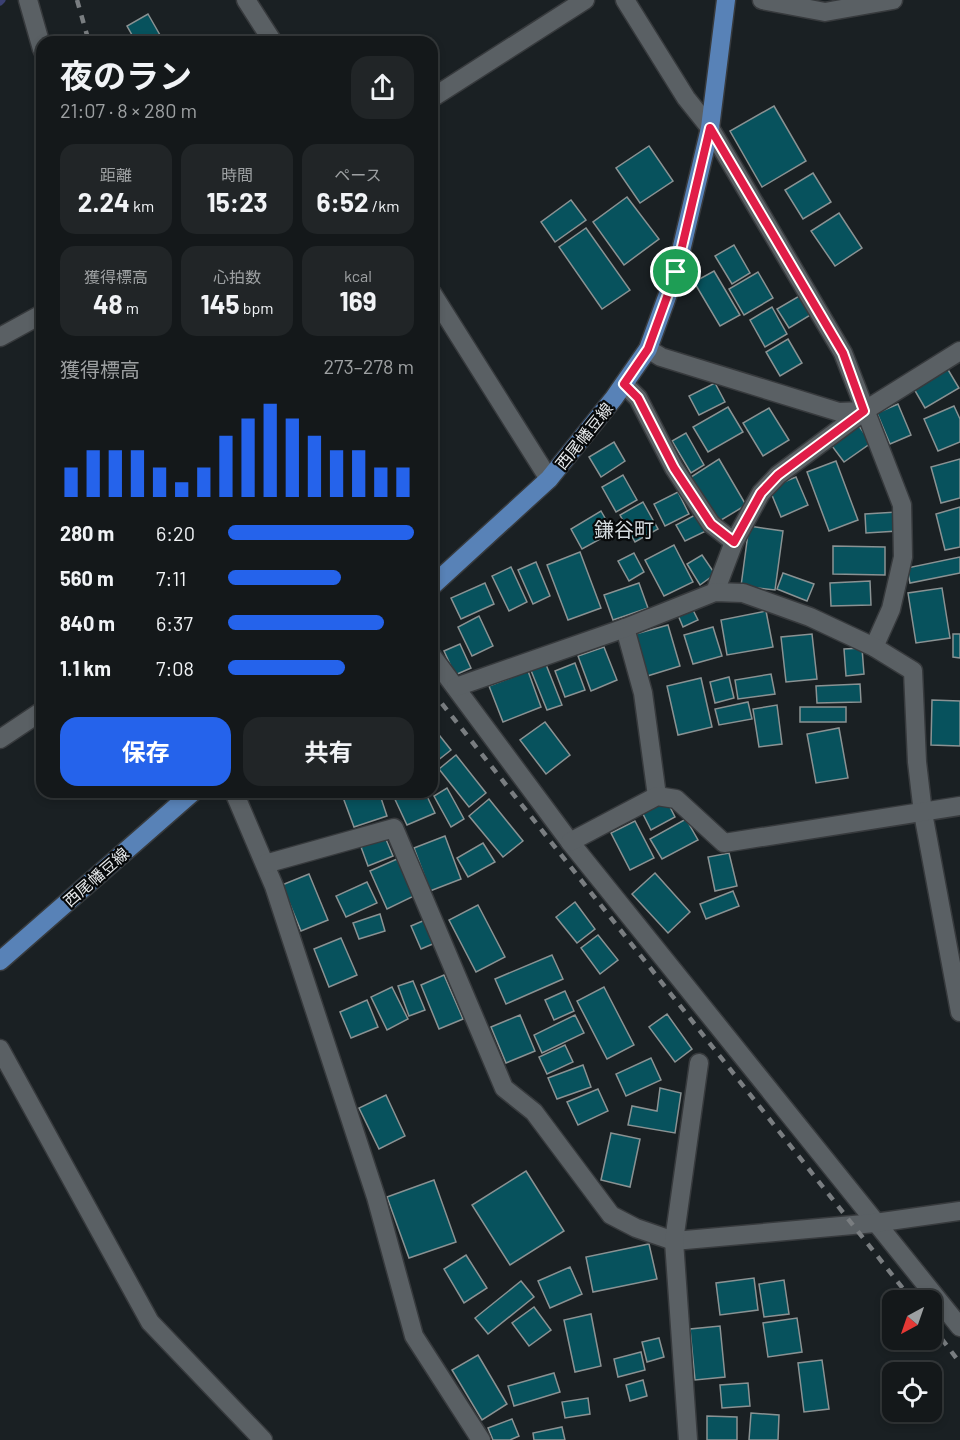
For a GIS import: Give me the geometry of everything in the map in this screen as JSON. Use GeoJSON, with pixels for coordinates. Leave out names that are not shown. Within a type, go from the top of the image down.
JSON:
{"type":"FeatureCollection","features":[{"type":"Feature","properties":{"kind":"main road","name":"西尾幡豆線"},"geometry":{"type":"LineString","coordinates":[[438,581],[549,479],[624,384],[648,349],[676,272],[710,128],[726,0]]}},
{"type":"Feature","properties":{"kind":"main road","name":"西尾幡豆線"},"geometry":{"type":"LineString","coordinates":[[0,962],[186,798]]}},
{"type":"Feature","properties":{"kind":"street"},"geometry":{"type":"LineString","coordinates":[[28,0],[38,36]]}},
{"type":"Feature","properties":{"kind":"street"},"geometry":{"type":"LineString","coordinates":[[246,0],[269,36]]}},
{"type":"Feature","properties":{"kind":"street"},"geometry":{"type":"LineString","coordinates":[[438,94],[585,0]]}},
{"type":"Feature","properties":{"kind":"street"},"geometry":{"type":"LineString","coordinates":[[625,0],[690,104],[710,128],[843,353],[902,505],[903,557],[891,609],[873,647]]}},
{"type":"Feature","properties":{"kind":"street"},"geometry":{"type":"LineString","coordinates":[[762,0],[825,12],[893,0]]}},
{"type":"Feature","properties":{"kind":"street"},"geometry":{"type":"LineString","coordinates":[[438,303],[549,479]]}},
{"type":"Feature","properties":{"kind":"street"},"geometry":{"type":"LineString","coordinates":[[0,337],[36,317]]}},
{"type":"Feature","properties":{"kind":"street"},"geometry":{"type":"LineString","coordinates":[[648,349],[661,357],[839,412],[864,411]]}},
{"type":"Feature","properties":{"kind":"street"},"geometry":{"type":"LineString","coordinates":[[715,592],[734,542],[761,493],[778,475],[864,411],[960,351]]}},
{"type":"Feature","properties":{"kind":"street"},"geometry":{"type":"LineString","coordinates":[[624,384],[638,398],[674,468],[711,524],[734,542]]}},
{"type":"Feature","properties":{"kind":"street"},"geometry":{"type":"LineString","coordinates":[[456,687],[625,628],[715,592],[743,593],[810,617],[873,647],[913,671],[917,762],[923,813],[960,1012]]}},
{"type":"Feature","properties":{"kind":"street"},"geometry":{"type":"LineString","coordinates":[[625,628],[643,693],[657,796]]}},
{"type":"Feature","properties":{"kind":"street"},"geometry":{"type":"LineString","coordinates":[[438,664],[570,842],[960,1327]]}},
{"type":"Feature","properties":{"kind":"street"},"geometry":{"type":"LineString","coordinates":[[0,739],[36,715]]}},
{"type":"Feature","properties":{"kind":"street"},"geometry":{"type":"LineString","coordinates":[[570,842],[657,796],[676,799],[724,843],[960,806]]}},
{"type":"Feature","properties":{"kind":"street"},"geometry":{"type":"LineString","coordinates":[[237,798],[265,864],[376,1197],[414,1336],[481,1440]]}},
{"type":"Feature","properties":{"kind":"street"},"geometry":{"type":"LineString","coordinates":[[265,864],[394,828],[504,1088],[534,1112],[611,1215],[636,1228],[674,1241],[875,1223],[960,1211]]}},
{"type":"Feature","properties":{"kind":"street"},"geometry":{"type":"LineString","coordinates":[[0,1049],[150,1322],[263,1440]]}},
{"type":"Feature","properties":{"kind":"street"},"geometry":{"type":"LineString","coordinates":[[688,1440],[674,1241],[699,1063]]}},
{"type":"Feature","properties":{"kind":"building"},"geometry":{"type":"Polygon","coordinates":[[[148,14],[161,36],[133,36],[127,26],[148,14]]]}},
{"type":"Feature","properties":{"kind":"building"},"geometry":{"type":"Polygon","coordinates":[[[774,106],[806,161],[762,187],[730,131],[774,106]]]}},
{"type":"Feature","properties":{"kind":"building"},"geometry":{"type":"Polygon","coordinates":[[[649,146],[673,181],[640,203],[616,168],[649,146]]]}},
{"type":"Feature","properties":{"kind":"building"},"geometry":{"type":"Polygon","coordinates":[[[813,173],[831,202],[803,219],[785,190],[813,173]]]}},
{"type":"Feature","properties":{"kind":"building"},"geometry":{"type":"Polygon","coordinates":[[[627,197],[659,239],[624,265],[593,222],[627,197]]]}},
{"type":"Feature","properties":{"kind":"building"},"geometry":{"type":"Polygon","coordinates":[[[571,200],[586,220],[555,242],[541,222],[571,200]]]}},
{"type":"Feature","properties":{"kind":"building"},"geometry":{"type":"Polygon","coordinates":[[[839,213],[862,248],[835,266],[811,231],[839,213]]]}},
{"type":"Feature","properties":{"kind":"building"},"geometry":{"type":"Polygon","coordinates":[[[586,228],[630,290],[602,309],[559,247],[586,228]]]}},
{"type":"Feature","properties":{"kind":"building"},"geometry":{"type":"Polygon","coordinates":[[[734,245],[750,273],[732,284],[715,256],[734,245]]]}},
{"type":"Feature","properties":{"kind":"building"},"geometry":{"type":"Polygon","coordinates":[[[714,271],[740,315],[720,326],[694,282],[714,271]]]}},
{"type":"Feature","properties":{"kind":"building"},"geometry":{"type":"Polygon","coordinates":[[[758,272],[773,298],[744,315],[729,289],[758,272]]]}},
{"type":"Feature","properties":{"kind":"building"},"geometry":{"type":"Polygon","coordinates":[[[801,295],[812,314],[789,328],[777,309],[801,295]]]}},
{"type":"Feature","properties":{"kind":"building"},"geometry":{"type":"Polygon","coordinates":[[[772,307],[787,334],[765,347],[750,320],[772,307]]]}},
{"type":"Feature","properties":{"kind":"building"},"geometry":{"type":"Polygon","coordinates":[[[788,339],[802,363],[780,376],[766,352],[788,339]]]}},
{"type":"Feature","properties":{"kind":"building"},"geometry":{"type":"Polygon","coordinates":[[[947,368],[959,388],[925,408],[914,389],[947,368]]]}},
{"type":"Feature","properties":{"kind":"building"},"geometry":{"type":"Polygon","coordinates":[[[715,383],[725,402],[699,415],[689,396],[715,383]]]}},
{"type":"Feature","properties":{"kind":"building"},"geometry":{"type":"Polygon","coordinates":[[[898,404],[911,435],[890,444],[877,413],[898,404]]]}},
{"type":"Feature","properties":{"kind":"building"},"geometry":{"type":"Polygon","coordinates":[[[954,406],[960,419],[960,442],[938,451],[924,419],[954,406]]]}},
{"type":"Feature","properties":{"kind":"building"},"geometry":{"type":"Polygon","coordinates":[[[728,407],[743,432],[708,452],[693,427],[728,407]]]}},
{"type":"Feature","properties":{"kind":"building"},"geometry":{"type":"Polygon","coordinates":[[[769,408],[789,440],[763,456],[743,423],[769,408]]]}},
{"type":"Feature","properties":{"kind":"building"},"geometry":{"type":"Polygon","coordinates":[[[857,423],[871,443],[844,462],[829,442],[857,423]]]}},
{"type":"Feature","properties":{"kind":"building"},"geometry":{"type":"Polygon","coordinates":[[[686,433],[704,465],[691,473],[672,441],[686,433]]]}},
{"type":"Feature","properties":{"kind":"building"},"geometry":{"type":"Polygon","coordinates":[[[614,442],[625,461],[601,477],[589,457],[614,442]]]}},
{"type":"Feature","properties":{"kind":"building"},"geometry":{"type":"Polygon","coordinates":[[[719,459],[746,505],[718,522],[691,477],[719,459]]]}},
{"type":"Feature","properties":{"kind":"building"},"geometry":{"type":"Polygon","coordinates":[[[960,459],[960,498],[941,503],[931,467],[960,459]]]}},
{"type":"Feature","properties":{"kind":"building"},"geometry":{"type":"Polygon","coordinates":[[[836,461],[858,520],[829,531],[807,472],[836,461]]]}},
{"type":"Feature","properties":{"kind":"building"},"geometry":{"type":"Polygon","coordinates":[[[623,475],[637,500],[616,512],[602,487],[623,475]]]}},
{"type":"Feature","properties":{"kind":"building"},"geometry":{"type":"Polygon","coordinates":[[[796,477],[808,505],[781,517],[769,488],[796,477]]]}},
{"type":"Feature","properties":{"kind":"building"},"geometry":{"type":"Polygon","coordinates":[[[678,492],[689,514],[665,526],[654,504],[678,492]]]}},
{"type":"Feature","properties":{"kind":"building"},"geometry":{"type":"Polygon","coordinates":[[[643,502],[658,529],[635,542],[620,515],[643,502]]]}},
{"type":"Feature","properties":{"kind":"building"},"geometry":{"type":"Polygon","coordinates":[[[960,507],[960,547],[945,550],[936,514],[960,507]]]}},
{"type":"Feature","properties":{"kind":"building"},"geometry":{"type":"Polygon","coordinates":[[[601,511],[613,532],[582,549],[571,529],[601,511]]]}},
{"type":"Feature","properties":{"kind":"building"},"geometry":{"type":"Polygon","coordinates":[[[897,512],[898,531],[866,533],[865,514],[897,512]]]}},
{"type":"Feature","properties":{"kind":"building"},"geometry":{"type":"Polygon","coordinates":[[[697,514],[706,531],[685,541],[676,525],[697,514]]]}},
{"type":"Feature","properties":{"kind":"building"},"geometry":{"type":"Polygon","coordinates":[[[749,526],[783,531],[775,590],[741,586],[749,526]]]}},
{"type":"Feature","properties":{"kind":"building"},"geometry":{"type":"Polygon","coordinates":[[[674,545],[693,582],[664,596],[645,560],[674,545]]]}},
{"type":"Feature","properties":{"kind":"building"},"geometry":{"type":"Polygon","coordinates":[[[833,546],[885,547],[885,575],[833,574],[833,546]]]}},
{"type":"Feature","properties":{"kind":"building"},"geometry":{"type":"Polygon","coordinates":[[[580,552],[601,608],[568,620],[547,565],[580,552]]]}},
{"type":"Feature","properties":{"kind":"building"},"geometry":{"type":"Polygon","coordinates":[[[634,553],[644,572],[629,581],[618,561],[634,553]]]}},
{"type":"Feature","properties":{"kind":"building"},"geometry":{"type":"Polygon","coordinates":[[[702,555],[715,574],[700,585],[687,564],[702,555]]]}},
{"type":"Feature","properties":{"kind":"building"},"geometry":{"type":"Polygon","coordinates":[[[960,557],[960,573],[910,583],[907,568],[960,557]]]}},
{"type":"Feature","properties":{"kind":"building"},"geometry":{"type":"Polygon","coordinates":[[[536,562],[550,596],[533,604],[518,570],[536,562]]]}},
{"type":"Feature","properties":{"kind":"building"},"geometry":{"type":"Polygon","coordinates":[[[511,567],[527,602],[509,611],[492,576],[511,567]]]}},
{"type":"Feature","properties":{"kind":"building"},"geometry":{"type":"Polygon","coordinates":[[[783,573],[814,584],[807,601],[777,589],[783,573]]]}},
{"type":"Feature","properties":{"kind":"building"},"geometry":{"type":"Polygon","coordinates":[[[870,581],[871,605],[831,606],[830,583],[870,581]]]}},
{"type":"Feature","properties":{"kind":"building"},"geometry":{"type":"Polygon","coordinates":[[[485,583],[494,604],[461,619],[451,598],[485,583]]]}},
{"type":"Feature","properties":{"kind":"building"},"geometry":{"type":"Polygon","coordinates":[[[639,583],[648,608],[613,620],[604,595],[639,583]]]}},
{"type":"Feature","properties":{"kind":"building"},"geometry":{"type":"Polygon","coordinates":[[[942,588],[950,638],[916,643],[908,593],[942,588]]]}},
{"type":"Feature","properties":{"kind":"building"},"geometry":{"type":"Polygon","coordinates":[[[692,608],[698,620],[683,627],[678,615],[692,608]]]}},
{"type":"Feature","properties":{"kind":"building"},"geometry":{"type":"Polygon","coordinates":[[[766,611],[773,647],[727,655],[721,620],[766,611]]]}},
{"type":"Feature","properties":{"kind":"building"},"geometry":{"type":"Polygon","coordinates":[[[479,616],[493,646],[472,656],[458,627],[479,616]]]}},
{"type":"Feature","properties":{"kind":"building"},"geometry":{"type":"Polygon","coordinates":[[[668,625],[680,666],[644,677],[632,635],[668,625]]]}},
{"type":"Feature","properties":{"kind":"building"},"geometry":{"type":"Polygon","coordinates":[[[713,627],[722,656],[693,664],[684,635],[713,627]]]}},
{"type":"Feature","properties":{"kind":"building"},"geometry":{"type":"Polygon","coordinates":[[[812,634],[817,679],[786,682],[781,637],[812,634]]]}},
{"type":"Feature","properties":{"kind":"building"},"geometry":{"type":"Polygon","coordinates":[[[953,634],[960,634],[960,658],[953,657],[953,634]]]}},
{"type":"Feature","properties":{"kind":"building"},"geometry":{"type":"Polygon","coordinates":[[[460,644],[471,668],[455,675],[444,651],[460,644]]]}},
{"type":"Feature","properties":{"kind":"building"},"geometry":{"type":"Polygon","coordinates":[[[604,647],[617,680],[591,691],[578,656],[604,647]]]}},
{"type":"Feature","properties":{"kind":"building"},"geometry":{"type":"Polygon","coordinates":[[[862,648],[864,674],[846,676],[844,649],[862,648]]]}},
{"type":"Feature","properties":{"kind":"building"},"geometry":{"type":"Polygon","coordinates":[[[545,662],[562,705],[547,710],[530,668],[545,662]]]}},
{"type":"Feature","properties":{"kind":"building"},"geometry":{"type":"Polygon","coordinates":[[[575,663],[585,690],[565,697],[555,671],[575,663]]]}},
{"type":"Feature","properties":{"kind":"building"},"geometry":{"type":"Polygon","coordinates":[[[528,671],[541,707],[503,722],[489,686],[528,671]]]}},
{"type":"Feature","properties":{"kind":"building"},"geometry":{"type":"Polygon","coordinates":[[[771,674],[775,694],[738,699],[735,680],[771,674]]]}},
{"type":"Feature","properties":{"kind":"building"},"geometry":{"type":"Polygon","coordinates":[[[729,677],[734,698],[715,703],[710,682],[729,677]]]}},
{"type":"Feature","properties":{"kind":"building"},"geometry":{"type":"Polygon","coordinates":[[[701,678],[712,727],[678,735],[667,686],[701,678]]]}},
{"type":"Feature","properties":{"kind":"building"},"geometry":{"type":"Polygon","coordinates":[[[860,684],[861,702],[817,703],[816,686],[860,684]]]}},
{"type":"Feature","properties":{"kind":"building"},"geometry":{"type":"Polygon","coordinates":[[[932,700],[960,701],[960,746],[931,745],[932,700]]]}},
{"type":"Feature","properties":{"kind":"building"},"geometry":{"type":"Polygon","coordinates":[[[748,702],[752,719],[719,725],[715,709],[748,702]]]}},
{"type":"Feature","properties":{"kind":"building"},"geometry":{"type":"Polygon","coordinates":[[[777,705],[782,744],[759,747],[753,709],[777,705]]]}},
{"type":"Feature","properties":{"kind":"building"},"geometry":{"type":"Polygon","coordinates":[[[800,707],[846,707],[846,722],[800,722],[800,707]]]}},
{"type":"Feature","properties":{"kind":"building"},"geometry":{"type":"Polygon","coordinates":[[[545,722],[570,755],[546,774],[520,740],[545,722]]]}},
{"type":"Feature","properties":{"kind":"building"},"geometry":{"type":"Polygon","coordinates":[[[839,728],[848,778],[816,783],[807,734],[839,728]]]}},
{"type":"Feature","properties":{"kind":"building"},"geometry":{"type":"Polygon","coordinates":[[[438,734],[451,750],[438,760],[438,734]]]}},
{"type":"Feature","properties":{"kind":"building"},"geometry":{"type":"Polygon","coordinates":[[[456,755],[486,793],[469,807],[439,769],[456,755]]]}},
{"type":"Feature","properties":{"kind":"building"},"geometry":{"type":"Polygon","coordinates":[[[447,788],[464,819],[451,827],[435,798],[438,798],[438,794],[447,788]]]}},
{"type":"Feature","properties":{"kind":"building"},"geometry":{"type":"Polygon","coordinates":[[[343,798],[381,798],[387,816],[354,827],[343,798]]]}},
{"type":"Feature","properties":{"kind":"building"},"geometry":{"type":"Polygon","coordinates":[[[394,798],[428,798],[435,813],[407,825],[394,798]]]}},
{"type":"Feature","properties":{"kind":"building"},"geometry":{"type":"Polygon","coordinates":[[[489,799],[523,841],[503,857],[469,816],[489,799]]]}},
{"type":"Feature","properties":{"kind":"building"},"geometry":{"type":"Polygon","coordinates":[[[666,799],[675,817],[651,830],[642,812],[666,799]]]}},
{"type":"Feature","properties":{"kind":"building"},"geometry":{"type":"Polygon","coordinates":[[[686,819],[698,840],[662,859],[650,839],[686,819]]]}},
{"type":"Feature","properties":{"kind":"building"},"geometry":{"type":"Polygon","coordinates":[[[635,821],[654,858],[630,870],[611,833],[635,821]]]}},
{"type":"Feature","properties":{"kind":"building"},"geometry":{"type":"Polygon","coordinates":[[[445,836],[461,879],[430,891],[414,848],[445,836]]]}},
{"type":"Feature","properties":{"kind":"building"},"geometry":{"type":"Polygon","coordinates":[[[385,837],[393,856],[368,866],[361,847],[385,837]]]}},
{"type":"Feature","properties":{"kind":"building"},"geometry":{"type":"Polygon","coordinates":[[[483,843],[495,862],[468,877],[457,858],[483,843]]]}},
{"type":"Feature","properties":{"kind":"building"},"geometry":{"type":"Polygon","coordinates":[[[729,853],[737,886],[715,891],[708,857],[729,853]]]}},
{"type":"Feature","properties":{"kind":"building"},"geometry":{"type":"Polygon","coordinates":[[[397,859],[414,896],[387,909],[370,871],[397,859]]]}},
{"type":"Feature","properties":{"kind":"building"},"geometry":{"type":"Polygon","coordinates":[[[655,873],[690,912],[668,933],[632,894],[655,873]]]}},
{"type":"Feature","properties":{"kind":"building"},"geometry":{"type":"Polygon","coordinates":[[[309,874],[328,920],[301,931],[282,885],[309,874]]]}},
{"type":"Feature","properties":{"kind":"building"},"geometry":{"type":"Polygon","coordinates":[[[367,882],[377,903],[346,917],[336,896],[367,882]]]}},
{"type":"Feature","properties":{"kind":"building"},"geometry":{"type":"Polygon","coordinates":[[[733,891],[739,906],[706,919],[700,904],[733,891]]]}},
{"type":"Feature","properties":{"kind":"building"},"geometry":{"type":"Polygon","coordinates":[[[575,902],[595,929],[577,943],[556,917],[575,902]]]}},
{"type":"Feature","properties":{"kind":"building"},"geometry":{"type":"Polygon","coordinates":[[[478,905],[505,957],[476,972],[449,920],[478,905]]]}},
{"type":"Feature","properties":{"kind":"building"},"geometry":{"type":"Polygon","coordinates":[[[380,914],[385,931],[359,939],[353,923],[380,914]]]}},
{"type":"Feature","properties":{"kind":"building"},"geometry":{"type":"Polygon","coordinates":[[[425,920],[435,943],[421,949],[411,926],[425,920]]]}},
{"type":"Feature","properties":{"kind":"building"},"geometry":{"type":"Polygon","coordinates":[[[598,935],[618,960],[600,974],[581,948],[598,935]]]}},
{"type":"Feature","properties":{"kind":"building"},"geometry":{"type":"Polygon","coordinates":[[[341,938],[357,975],[329,987],[314,949],[341,938]]]}},
{"type":"Feature","properties":{"kind":"building"},"geometry":{"type":"Polygon","coordinates":[[[552,955],[563,979],[506,1004],[495,979],[552,955]]]}},
{"type":"Feature","properties":{"kind":"building"},"geometry":{"type":"Polygon","coordinates":[[[444,975],[463,1019],[439,1029],[421,985],[444,975]]]}},
{"type":"Feature","properties":{"kind":"building"},"geometry":{"type":"Polygon","coordinates":[[[413,981],[425,1010],[409,1016],[398,986],[413,981]]]}},
{"type":"Feature","properties":{"kind":"building"},"geometry":{"type":"Polygon","coordinates":[[[392,987],[408,1019],[387,1030],[371,997],[392,987]]]}},
{"type":"Feature","properties":{"kind":"building"},"geometry":{"type":"Polygon","coordinates":[[[604,987],[634,1045],[607,1059],[577,1001],[604,987]]]}},
{"type":"Feature","properties":{"kind":"building"},"geometry":{"type":"Polygon","coordinates":[[[565,991],[574,1011],[554,1020],[545,1000],[565,991]]]}},
{"type":"Feature","properties":{"kind":"building"},"geometry":{"type":"Polygon","coordinates":[[[367,1000],[378,1027],[351,1038],[340,1012],[367,1000]]]}},
{"type":"Feature","properties":{"kind":"building"},"geometry":{"type":"Polygon","coordinates":[[[667,1014],[692,1049],[675,1062],[649,1027],[667,1014]]]}},
{"type":"Feature","properties":{"kind":"building"},"geometry":{"type":"Polygon","coordinates":[[[520,1015],[535,1051],[506,1063],[491,1027],[520,1015]]]}},
{"type":"Feature","properties":{"kind":"building"},"geometry":{"type":"Polygon","coordinates":[[[575,1015],[584,1033],[542,1053],[534,1035],[575,1015]]]}},
{"type":"Feature","properties":{"kind":"building"},"geometry":{"type":"Polygon","coordinates":[[[565,1045],[573,1062],[547,1074],[539,1057],[565,1045]]]}},
{"type":"Feature","properties":{"kind":"building"},"geometry":{"type":"Polygon","coordinates":[[[651,1058],[661,1080],[626,1096],[616,1074],[651,1058]]]}},
{"type":"Feature","properties":{"kind":"building"},"geometry":{"type":"Polygon","coordinates":[[[583,1065],[591,1087],[557,1099],[548,1078],[583,1065]]]}},
{"type":"Feature","properties":{"kind":"building"},"geometry":{"type":"Polygon","coordinates":[[[660,1088],[681,1093],[675,1133],[628,1125],[632,1106],[657,1111],[660,1088]]]}},
{"type":"Feature","properties":{"kind":"building"},"geometry":{"type":"Polygon","coordinates":[[[598,1089],[608,1111],[578,1125],[567,1102],[598,1089]]]}},
{"type":"Feature","properties":{"kind":"building"},"geometry":{"type":"Polygon","coordinates":[[[386,1095],[405,1136],[379,1149],[359,1108],[386,1095]]]}},
{"type":"Feature","properties":{"kind":"building"},"geometry":{"type":"Polygon","coordinates":[[[611,1133],[640,1139],[630,1187],[601,1180],[611,1133]]]}},
{"type":"Feature","properties":{"kind":"building"},"geometry":{"type":"Polygon","coordinates":[[[526,1171],[564,1231],[510,1265],[472,1205],[526,1171]]]}},
{"type":"Feature","properties":{"kind":"building"},"geometry":{"type":"Polygon","coordinates":[[[434,1180],[456,1242],[409,1258],[387,1197],[434,1180]]]}},
{"type":"Feature","properties":{"kind":"building"},"geometry":{"type":"Polygon","coordinates":[[[649,1244],[657,1279],[593,1292],[586,1257],[649,1244]]]}},
{"type":"Feature","properties":{"kind":"building"},"geometry":{"type":"Polygon","coordinates":[[[466,1255],[487,1288],[464,1303],[444,1269],[466,1255]]]}},
{"type":"Feature","properties":{"kind":"building"},"geometry":{"type":"Polygon","coordinates":[[[570,1267],[582,1294],[550,1308],[538,1281],[570,1267]]]}},
{"type":"Feature","properties":{"kind":"building"},"geometry":{"type":"Polygon","coordinates":[[[754,1278],[758,1310],[720,1315],[716,1283],[754,1278]]]}},
{"type":"Feature","properties":{"kind":"building"},"geometry":{"type":"Polygon","coordinates":[[[784,1280],[789,1314],[764,1317],[759,1284],[784,1280]]]}},
{"type":"Feature","properties":{"kind":"building"},"geometry":{"type":"Polygon","coordinates":[[[521,1281],[534,1297],[488,1334],[475,1318],[521,1281]]]}},
{"type":"Feature","properties":{"kind":"building"},"geometry":{"type":"Polygon","coordinates":[[[534,1307],[551,1330],[529,1346],[512,1323],[534,1307]]]}},
{"type":"Feature","properties":{"kind":"building"},"geometry":{"type":"Polygon","coordinates":[[[591,1314],[601,1366],[575,1372],[564,1320],[591,1314]]]}},
{"type":"Feature","properties":{"kind":"building"},"geometry":{"type":"Polygon","coordinates":[[[797,1318],[802,1352],[768,1357],[763,1323],[797,1318]]]}},
{"type":"Feature","properties":{"kind":"building"},"geometry":{"type":"Polygon","coordinates":[[[720,1326],[725,1377],[695,1380],[690,1329],[720,1326]]]}},
{"type":"Feature","properties":{"kind":"building"},"geometry":{"type":"Polygon","coordinates":[[[659,1338],[664,1357],[647,1362],[642,1342],[659,1338]]]}},
{"type":"Feature","properties":{"kind":"building"},"geometry":{"type":"Polygon","coordinates":[[[641,1352],[645,1370],[618,1377],[614,1359],[641,1352]]]}},
{"type":"Feature","properties":{"kind":"building"},"geometry":{"type":"Polygon","coordinates":[[[478,1355],[507,1404],[482,1420],[452,1370],[478,1355]]]}},
{"type":"Feature","properties":{"kind":"building"},"geometry":{"type":"Polygon","coordinates":[[[822,1360],[829,1409],[804,1412],[798,1363],[822,1360]]]}},
{"type":"Feature","properties":{"kind":"building"},"geometry":{"type":"Polygon","coordinates":[[[554,1373],[560,1392],[514,1406],[508,1386],[554,1373]]]}},
{"type":"Feature","properties":{"kind":"building"},"geometry":{"type":"Polygon","coordinates":[[[643,1380],[647,1396],[630,1401],[626,1385],[643,1380]]]}},
{"type":"Feature","properties":{"kind":"building"},"geometry":{"type":"Polygon","coordinates":[[[748,1383],[750,1406],[722,1408],[720,1385],[748,1383]]]}},
{"type":"Feature","properties":{"kind":"building"},"geometry":{"type":"Polygon","coordinates":[[[588,1398],[590,1414],[565,1418],[562,1402],[588,1398]]]}},
{"type":"Feature","properties":{"kind":"building"},"geometry":{"type":"Polygon","coordinates":[[[751,1413],[779,1415],[778,1440],[749,1440],[751,1413]]]}},
{"type":"Feature","properties":{"kind":"building"},"geometry":{"type":"Polygon","coordinates":[[[707,1416],[737,1417],[737,1440],[707,1440],[707,1416]]]}},
{"type":"Feature","properties":{"kind":"building"},"geometry":{"type":"Polygon","coordinates":[[[512,1419],[519,1436],[510,1440],[493,1440],[488,1428],[512,1419]]]}},
{"type":"Feature","properties":{"kind":"building"},"geometry":{"type":"Polygon","coordinates":[[[562,1427],[565,1440],[534,1440],[533,1433],[562,1427]]]}},
{"type":"Feature","properties":{"kind":"railway"},"geometry":{"type":"LineString","coordinates":[[77,0],[87,36]]}},
{"type":"Feature","properties":{"kind":"railway"},"geometry":{"type":"LineString","coordinates":[[438,699],[904,1290]]}},
{"type":"Feature","properties":{"kind":"railway"},"geometry":{"type":"LineString","coordinates":[[942,1339],[960,1363]]}},
{"type":"Feature","properties":{"kind":"district","name":"鎌谷町"},"geometry":{"type":"Point","coordinates":[624,530]}},
{"type":"Feature","properties":{"kind":"route"},"geometry":{"type":"LineString","coordinates":[[710,128],[843,353],[864,411],[778,475],[761,493],[734,542],[711,524],[674,468],[638,398],[624,384],[648,349],[676,272],[710,128]]}}]}
